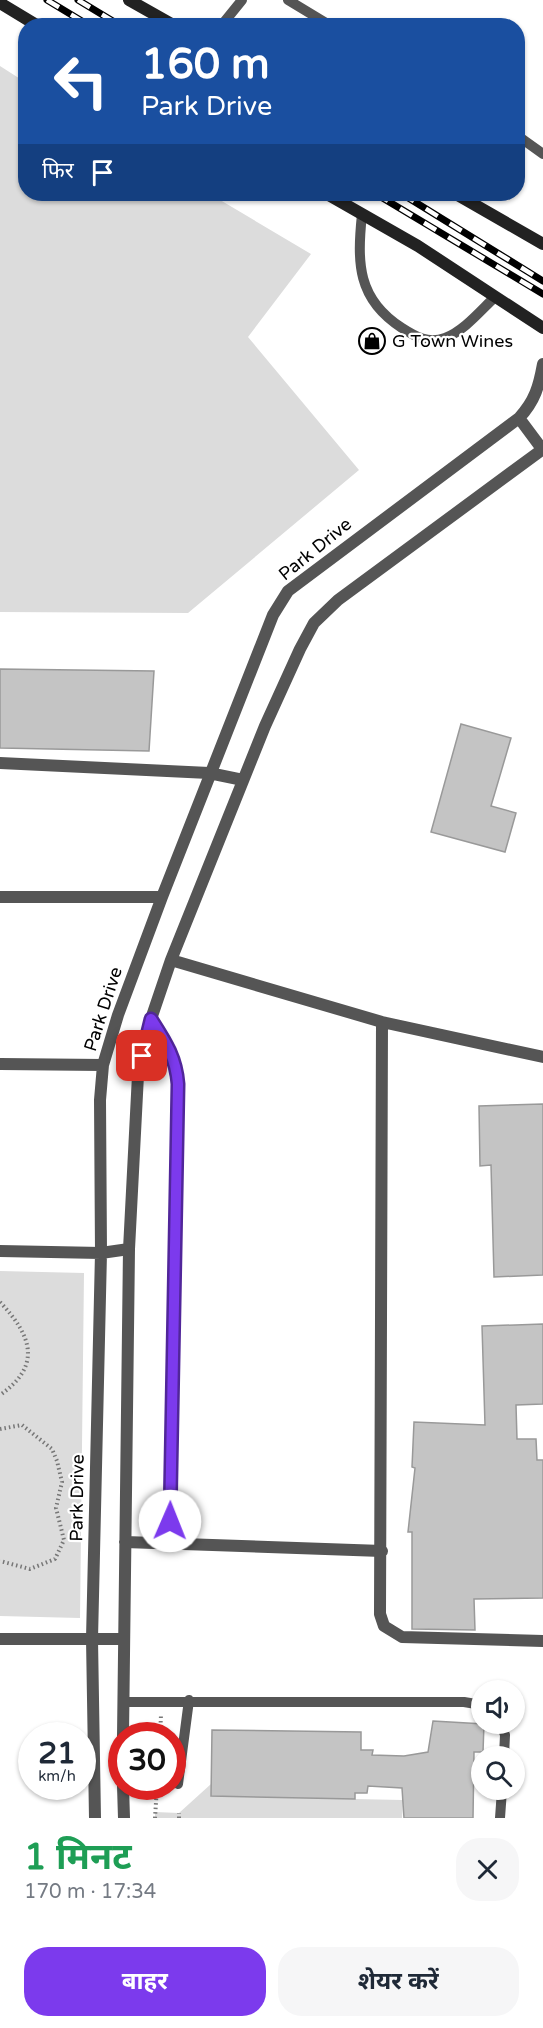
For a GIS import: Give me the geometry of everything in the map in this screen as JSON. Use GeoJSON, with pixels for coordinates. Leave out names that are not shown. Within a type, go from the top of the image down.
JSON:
{"type":"FeatureCollection","features":[{"type":"Feature","properties":{"kind":"main road"},"geometry":{"type":"LineString","coordinates":[[129,0],[161,18]]}},
{"type":"Feature","properties":{"kind":"main road"},"geometry":{"type":"LineString","coordinates":[[0,3],[25,18]]}},
{"type":"Feature","properties":{"kind":"main road"},"geometry":{"type":"LineString","coordinates":[[339,201],[543,328]]}},
{"type":"Feature","properties":{"kind":"main road"},"geometry":{"type":"LineString","coordinates":[[468,201],[543,244]]}},
{"type":"Feature","properties":{"kind":"street","name":"Park Drive"},"geometry":{"type":"LineString","coordinates":[[95,1818],[92,1639],[100,1253],[100,1100],[103,1065],[118,1015],[209,773],[273,615],[288,591],[519,418],[529,408],[538,390],[543,364]]}},
{"type":"Feature","properties":{"kind":"street"},"geometry":{"type":"LineString","coordinates":[[123,1722],[129,1249],[138,1075],[151,1019],[171,960],[243,780],[300,649],[314,623],[338,600],[542,449],[519,418]]}},
{"type":"Feature","properties":{"kind":"street"},"geometry":{"type":"LineString","coordinates":[[0,763],[209,773],[243,780]]}},
{"type":"Feature","properties":{"kind":"street"},"geometry":{"type":"LineString","coordinates":[[0,897],[162,897]]}},
{"type":"Feature","properties":{"kind":"street"},"geometry":{"type":"LineString","coordinates":[[171,960],[382,1022],[543,1057]]}},
{"type":"Feature","properties":{"kind":"street"},"geometry":{"type":"LineString","coordinates":[[151,1019],[172,1051],[177,1066],[178,1084],[169,1544]]}},
{"type":"Feature","properties":{"kind":"street"},"geometry":{"type":"LineString","coordinates":[[382,1022],[380,1614],[384,1626],[391,1633],[402,1638],[543,1641]]}},
{"type":"Feature","properties":{"kind":"street"},"geometry":{"type":"LineString","coordinates":[[0,1064],[103,1065]]}},
{"type":"Feature","properties":{"kind":"street"},"geometry":{"type":"LineString","coordinates":[[0,1251],[100,1253],[129,1249]]}},
{"type":"Feature","properties":{"kind":"street"},"geometry":{"type":"LineString","coordinates":[[125,1542],[382,1551]]}},
{"type":"Feature","properties":{"kind":"street"},"geometry":{"type":"LineString","coordinates":[[0,1639],[123,1639]]}},
{"type":"Feature","properties":{"kind":"street"},"geometry":{"type":"LineString","coordinates":[[123,1800],[124,1818]]}},
{"type":"Feature","properties":{"kind":"lane"},"geometry":{"type":"LineString","coordinates":[[227,18],[242,0]]}},
{"type":"Feature","properties":{"kind":"lane"},"geometry":{"type":"LineString","coordinates":[[288,0],[318,18]]}},
{"type":"Feature","properties":{"kind":"lane"},"geometry":{"type":"LineString","coordinates":[[525,141],[543,154]]}},
{"type":"Feature","properties":{"kind":"lane"},"geometry":{"type":"LineString","coordinates":[[362,214],[358,250],[364,284],[369,297],[381,310],[409,332],[424,341],[445,338],[460,330],[495,297]]}},
{"type":"Feature","properties":{"kind":"lane"},"geometry":{"type":"LineString","coordinates":[[186,1723],[189,1700]]}},
{"type":"Feature","properties":{"kind":"lane"},"geometry":{"type":"LineString","coordinates":[[123,1702],[189,1700],[471,1703]]}},
{"type":"Feature","properties":{"kind":"lane"},"geometry":{"type":"LineString","coordinates":[[500,1818],[501,1800]]}},
{"type":"Feature","properties":{"kind":"path"},"geometry":{"type":"LineString","coordinates":[[0,1302],[22,1328],[28,1350],[27,1368],[11,1388],[0,1395]]}},
{"type":"Feature","properties":{"kind":"path"},"geometry":{"type":"LineString","coordinates":[[0,1429],[22,1425],[52,1449],[62,1482],[56,1508],[64,1540],[55,1559],[30,1569],[0,1562]]}},
{"type":"Feature","properties":{"kind":"path"},"geometry":{"type":"LineString","coordinates":[[155,1818],[156,1800]]}},
{"type":"Feature","properties":{"kind":"shaded area"},"geometry":{"type":"Polygon","coordinates":[[[0,66],[18,78],[18,201],[222,201],[311,254],[248,337],[359,470],[188,613],[0,612],[0,66]]]}},
{"type":"Feature","properties":{"kind":"shaded area"},"geometry":{"type":"Polygon","coordinates":[[[0,1271],[84,1273],[80,1618],[0,1616],[0,1271]]]}},
{"type":"Feature","properties":{"kind":"shaded area"},"geometry":{"type":"Polygon","coordinates":[[[211,1784],[211,1796],[403,1800],[402,1818],[155,1818],[155,1812],[179,1813],[211,1784]]]}},
{"type":"Feature","properties":{"kind":"building"},"geometry":{"type":"Polygon","coordinates":[[[0,669],[154,671],[149,751],[0,748],[0,669]]]}},
{"type":"Feature","properties":{"kind":"building"},"geometry":{"type":"Polygon","coordinates":[[[461,724],[511,738],[491,806],[516,813],[505,852],[431,832],[461,724]]]}},
{"type":"Feature","properties":{"kind":"building"},"geometry":{"type":"Polygon","coordinates":[[[543,1104],[543,1275],[494,1277],[491,1165],[480,1166],[479,1106],[543,1104]]]}},
{"type":"Feature","properties":{"kind":"building"},"geometry":{"type":"Polygon","coordinates":[[[543,1324],[543,1404],[516,1405],[517,1439],[536,1439],[537,1460],[543,1460],[543,1598],[474,1599],[475,1630],[412,1629],[412,1532],[408,1532],[415,1468],[412,1467],[414,1422],[485,1425],[482,1326],[543,1324]]]}},
{"type":"Feature","properties":{"kind":"building"},"geometry":{"type":"Polygon","coordinates":[[[433,1721],[471,1723],[471,1734],[484,1734],[483,1746],[471,1746],[473,1818],[404,1818],[402,1788],[368,1786],[367,1793],[355,1793],[355,1799],[211,1796],[212,1730],[361,1732],[361,1750],[373,1750],[372,1755],[404,1756],[428,1752],[433,1721]]]}},
{"type":"Feature","properties":{"kind":"railway"},"geometry":{"type":"LineString","coordinates":[[47,0],[77,18]]}},
{"type":"Feature","properties":{"kind":"railway"},"geometry":{"type":"LineString","coordinates":[[78,0],[108,18]]}},
{"type":"Feature","properties":{"kind":"railway"},"geometry":{"type":"LineString","coordinates":[[388,201],[543,294]]}},
{"type":"Feature","properties":{"kind":"railway"},"geometry":{"type":"LineString","coordinates":[[413,201],[543,281]]}},
{"type":"Feature","properties":{"kind":"place","name":"G Town Wines"},"geometry":{"type":"Point","coordinates":[372,341]}},
{"type":"Feature","properties":{"kind":"route"},"geometry":{"type":"LineString","coordinates":[[142,1056],[151,1019],[172,1051],[177,1066],[178,1084],[170,1521]]}}]}
